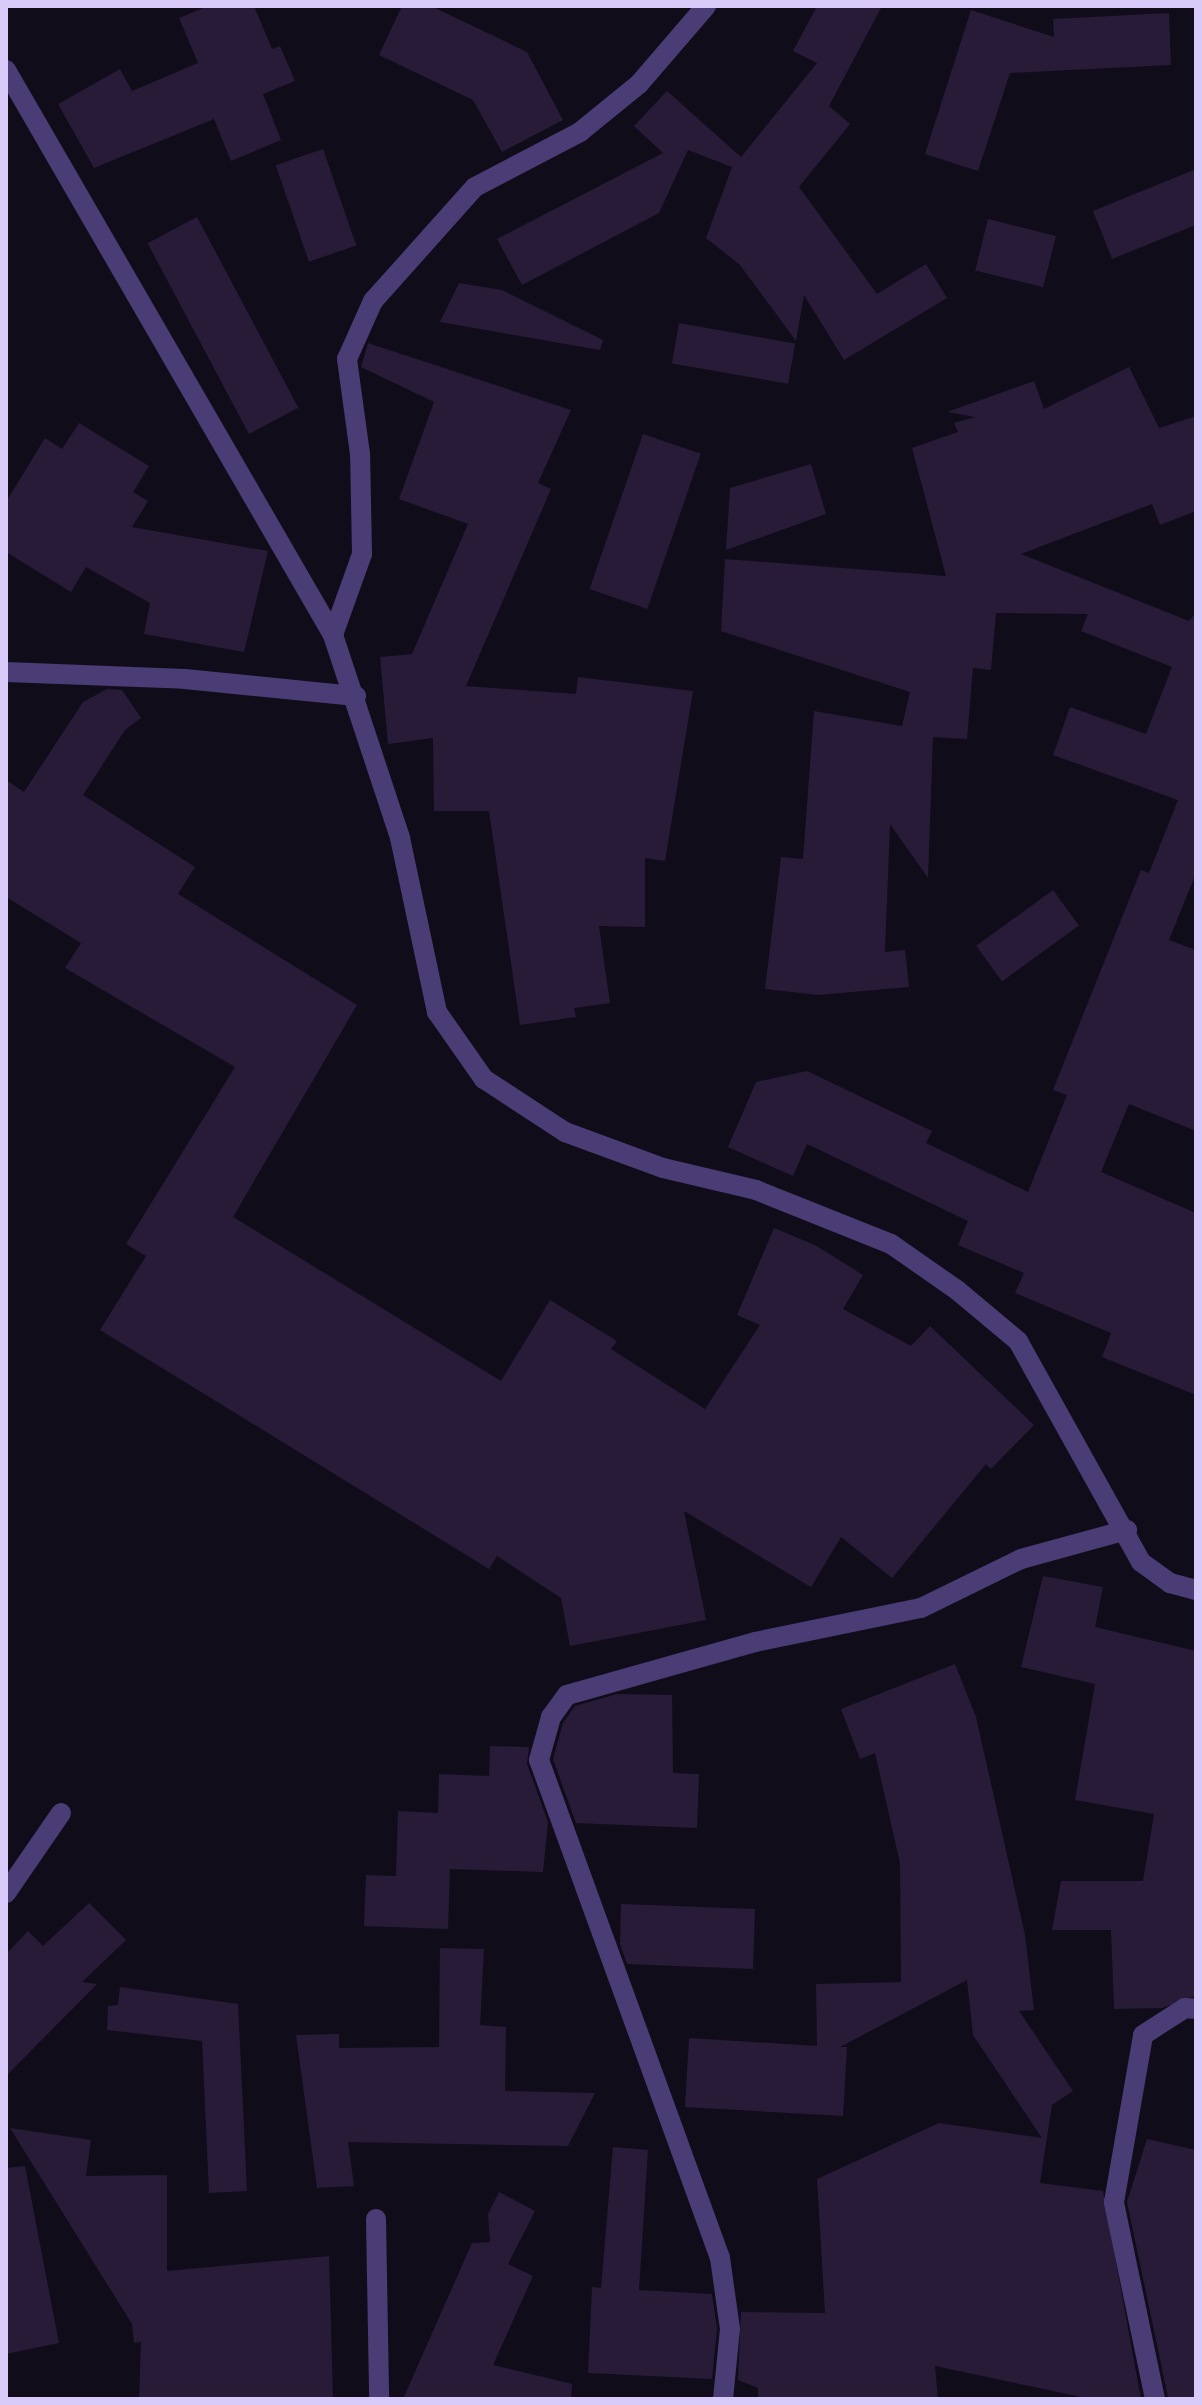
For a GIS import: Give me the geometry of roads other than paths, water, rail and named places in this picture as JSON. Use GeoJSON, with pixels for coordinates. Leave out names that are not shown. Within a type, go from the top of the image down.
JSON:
{"type":"FeatureCollection","features":[{"type":"Feature","properties":{"kind":"street"},"geometry":{"type":"LineString","coordinates":[[333,635],[362,554],[360,454],[347,359],[373,301],[475,187],[580,132],[639,84],[706,6]]}},
{"type":"Feature","properties":{"kind":"street"},"geometry":{"type":"LineString","coordinates":[[6,70],[333,635],[356,696],[400,838],[437,1012],[484,1079],[565,1132],[663,1168],[756,1190],[891,1244],[957,1290],[1018,1341],[1127,1530],[1141,1562],[1170,1583],[1196,1590]]}},
{"type":"Feature","properties":{"kind":"street"},"geometry":{"type":"LineString","coordinates":[[6,672],[185,679],[356,696]]}},
{"type":"Feature","properties":{"kind":"street"},"geometry":{"type":"LineString","coordinates":[[723,2399],[730,2329],[720,2258],[539,1760],[551,1717],[567,1695],[755,1642],[921,1608],[1021,1559],[1127,1530]]}},
{"type":"Feature","properties":{"kind":"street"},"geometry":{"type":"LineString","coordinates":[[6,1893],[61,1813]]}},
{"type":"Feature","properties":{"kind":"street"},"geometry":{"type":"LineString","coordinates":[[1155,2399],[1114,2202],[1143,2035],[1185,2008],[1196,2009]]}},
{"type":"Feature","properties":{"kind":"street"},"geometry":{"type":"LineString","coordinates":[[376,2219],[379,2399]]}}]}
